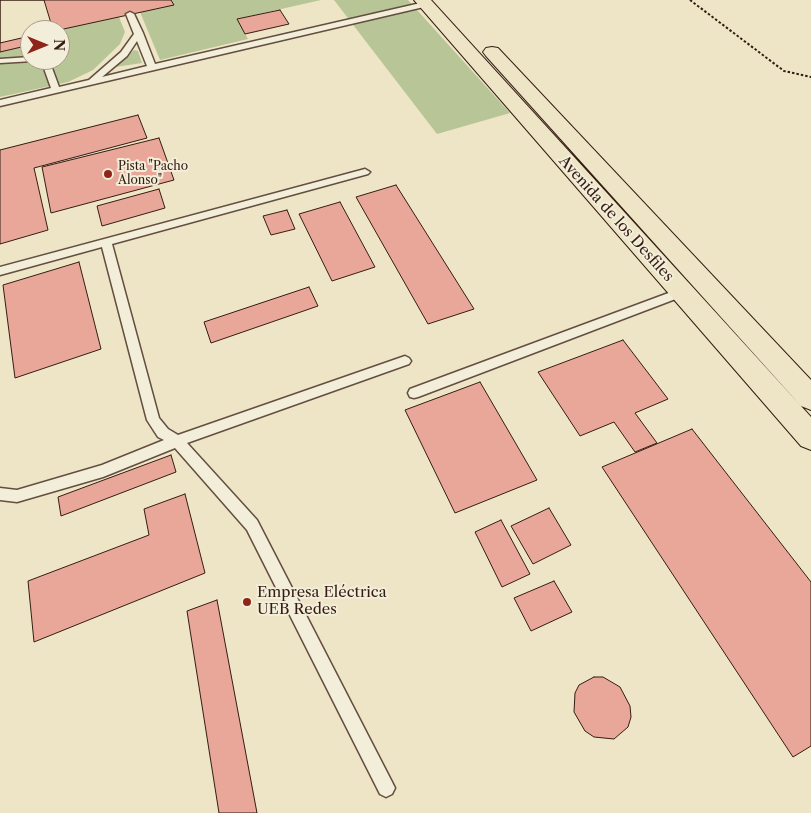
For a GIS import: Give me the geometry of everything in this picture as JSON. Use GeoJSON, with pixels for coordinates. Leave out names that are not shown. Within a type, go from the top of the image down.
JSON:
{"type":"FeatureCollection","features":[{"type":"Feature","properties":{"kind":"highway","name":"Avenida de los Desfiles"},"geometry":{"type":"LineString","coordinates":[[433,1],[525,118],[693,287],[811,398]]}},
{"type":"Feature","properties":{"kind":"highway","name":"Avenida de los Desfiles"},"geometry":{"type":"LineString","coordinates":[[693,287],[811,437]]}},
{"type":"Feature","properties":{"kind":"lane"},"geometry":{"type":"LineString","coordinates":[[0,103],[433,1]]}},
{"type":"Feature","properties":{"kind":"lane"},"geometry":{"type":"LineString","coordinates":[[130,14],[152,68]]}},
{"type":"Feature","properties":{"kind":"lane"},"geometry":{"type":"LineString","coordinates":[[91,82],[124,54],[139,33]]}},
{"type":"Feature","properties":{"kind":"lane"},"geometry":{"type":"LineString","coordinates":[[0,61],[20,60]]}},
{"type":"Feature","properties":{"kind":"lane"},"geometry":{"type":"LineString","coordinates":[[49,70],[56,90]]}},
{"type":"Feature","properties":{"kind":"lane"},"geometry":{"type":"LineString","coordinates":[[0,271],[365,172]]}},
{"type":"Feature","properties":{"kind":"lane"},"geometry":{"type":"LineString","coordinates":[[106,242],[153,420],[163,432],[177,441],[252,525],[386,788]]}},
{"type":"Feature","properties":{"kind":"lane"},"geometry":{"type":"LineString","coordinates":[[414,393],[693,287]]}},
{"type":"Feature","properties":{"kind":"lane"},"geometry":{"type":"LineString","coordinates":[[0,494],[17,496],[103,471],[177,441],[405,361]]}},
{"type":"Feature","properties":{"kind":"path"},"geometry":{"type":"LineString","coordinates":[[690,0],[784,71],[811,77]]}},
{"type":"Feature","properties":{"kind":"green space"},"geometry":{"type":"Polygon","coordinates":[[[171,0],[321,0],[237,19],[248,39],[160,60],[140,12],[174,4],[171,0]]]}},
{"type":"Feature","properties":{"kind":"green space"},"geometry":{"type":"Polygon","coordinates":[[[334,0],[408,0],[510,113],[437,134],[334,0]]]}},
{"type":"Feature","properties":{"kind":"green space"},"geometry":{"type":"Polygon","coordinates":[[[119,17],[125,32],[120,44],[93,70],[68,82],[0,97],[0,52],[20,47],[20,70],[70,70],[70,28],[119,17]]]}},
{"type":"Feature","properties":{"kind":"green space"},"geometry":{"type":"Polygon","coordinates":[[[134,50],[138,51],[142,63],[115,67],[134,50]]]}},
{"type":"Feature","properties":{"kind":"building"},"geometry":{"type":"Polygon","coordinates":[[[0,0],[44,0],[50,20],[20,20],[20,47],[0,52],[0,0]]]}},
{"type":"Feature","properties":{"kind":"building"},"geometry":{"type":"Polygon","coordinates":[[[0,0],[171,0],[174,5],[70,28],[70,20],[20,20],[20,38],[0,43],[0,0]]]}},
{"type":"Feature","properties":{"kind":"building"},"geometry":{"type":"Polygon","coordinates":[[[280,10],[289,24],[245,34],[237,19],[280,10]]]}},
{"type":"Feature","properties":{"kind":"building"},"geometry":{"type":"Polygon","coordinates":[[[138,115],[147,138],[34,168],[48,230],[0,244],[0,150],[138,115]]]}},
{"type":"Feature","properties":{"kind":"building","name":"Pista \"Pacho Alonso\""},"geometry":{"type":"Polygon","coordinates":[[[159,138],[174,180],[51,213],[42,167],[159,138]]]}},
{"type":"Feature","properties":{"kind":"building"},"geometry":{"type":"Polygon","coordinates":[[[396,185],[474,309],[428,324],[356,197],[396,185]]]}},
{"type":"Feature","properties":{"kind":"building"},"geometry":{"type":"Polygon","coordinates":[[[159,189],[165,208],[102,226],[97,206],[159,189]]]}},
{"type":"Feature","properties":{"kind":"building"},"geometry":{"type":"Polygon","coordinates":[[[340,202],[375,267],[332,281],[299,214],[340,202]]]}},
{"type":"Feature","properties":{"kind":"building"},"geometry":{"type":"Polygon","coordinates":[[[287,210],[295,229],[271,235],[263,216],[287,210]]]}},
{"type":"Feature","properties":{"kind":"building"},"geometry":{"type":"Polygon","coordinates":[[[79,262],[101,349],[15,378],[3,285],[79,262]]]}},
{"type":"Feature","properties":{"kind":"building"},"geometry":{"type":"Polygon","coordinates":[[[309,287],[318,306],[211,343],[204,322],[309,287]]]}},
{"type":"Feature","properties":{"kind":"building"},"geometry":{"type":"Polygon","coordinates":[[[623,340],[668,399],[635,413],[657,443],[635,452],[614,422],[580,436],[538,372],[623,340]]]}},
{"type":"Feature","properties":{"kind":"building"},"geometry":{"type":"Polygon","coordinates":[[[480,382],[537,480],[455,513],[405,410],[480,382]]]}},
{"type":"Feature","properties":{"kind":"building"},"geometry":{"type":"Polygon","coordinates":[[[692,429],[811,582],[811,746],[793,757],[602,467],[692,429]]]}},
{"type":"Feature","properties":{"kind":"building"},"geometry":{"type":"Polygon","coordinates":[[[171,455],[176,472],[61,516],[58,497],[171,455]]]}},
{"type":"Feature","properties":{"kind":"building"},"geometry":{"type":"Polygon","coordinates":[[[185,494],[205,573],[34,642],[28,581],[149,535],[144,509],[185,494]]]}},
{"type":"Feature","properties":{"kind":"building"},"geometry":{"type":"Polygon","coordinates":[[[549,508],[571,545],[533,564],[511,526],[549,508]]]}},
{"type":"Feature","properties":{"kind":"building"},"geometry":{"type":"Polygon","coordinates":[[[501,520],[530,574],[502,587],[475,532],[501,520]]]}},
{"type":"Feature","properties":{"kind":"building"},"geometry":{"type":"Polygon","coordinates":[[[554,581],[572,612],[531,631],[514,598],[554,581]]]}},
{"type":"Feature","properties":{"kind":"building"},"geometry":{"type":"Polygon","coordinates":[[[217,600],[257,813],[219,813],[187,611],[217,600]]]}},
{"type":"Feature","properties":{"kind":"building"},"geometry":{"type":"Polygon","coordinates":[[[594,677],[603,677],[620,687],[630,706],[631,717],[628,727],[614,739],[594,737],[585,731],[574,712],[575,693],[579,685],[594,677]]]}},
{"type":"Feature","properties":{"kind":"place","name":"Pista \"Pacho Alonso\""},"geometry":{"type":"Point","coordinates":[108,174]}},
{"type":"Feature","properties":{"kind":"place","name":"Empresa Eléctrica UEB Redes"},"geometry":{"type":"Point","coordinates":[247,602]}}]}
